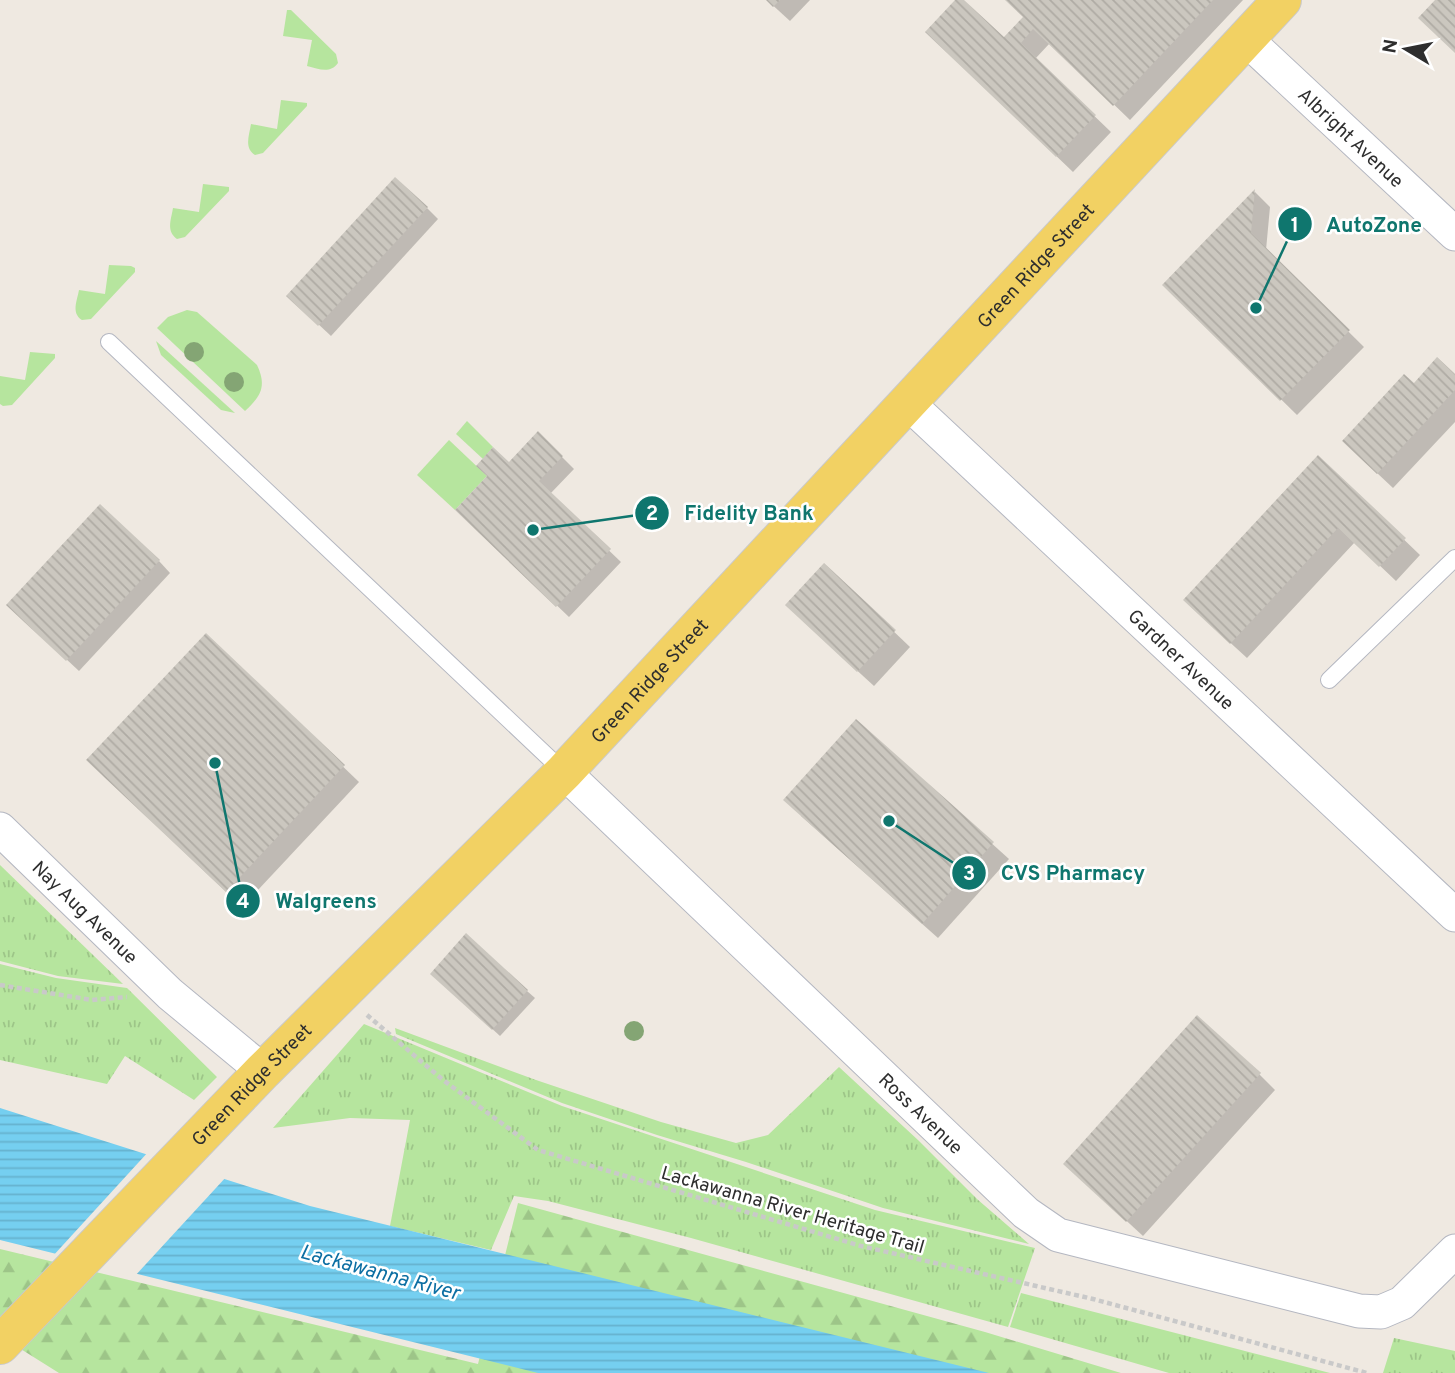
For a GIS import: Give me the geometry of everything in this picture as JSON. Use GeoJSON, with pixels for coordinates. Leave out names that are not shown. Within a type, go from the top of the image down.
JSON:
{"type":"FeatureCollection","features":[{"type":"Feature","properties":{"kind":"main road","name":"Green Ridge Street"},"geometry":{"type":"LineString","coordinates":[[0,1345],[262,1071],[565,772],[1282,0]]}},
{"type":"Feature","properties":{"kind":"street","name":"Albright Avenue"},"geometry":{"type":"LineString","coordinates":[[1246,39],[1455,234]]}},
{"type":"Feature","properties":{"kind":"street","name":"Gardner Avenue"},"geometry":{"type":"LineString","coordinates":[[907,402],[1455,915]]}},
{"type":"Feature","properties":{"kind":"street","name":"Ross Avenue"},"geometry":{"type":"LineString","coordinates":[[565,772],[1041,1226],[1058,1236],[1359,1311],[1381,1312],[1402,1303],[1455,1251]]}},
{"type":"Feature","properties":{"kind":"street","name":"Nay Aug Avenue"},"geometry":{"type":"LineString","coordinates":[[0,830],[170,994],[262,1071]]}},
{"type":"Feature","properties":{"kind":"lane"},"geometry":{"type":"LineString","coordinates":[[109,342],[565,772]]}},
{"type":"Feature","properties":{"kind":"lane"},"geometry":{"type":"LineString","coordinates":[[1329,680],[1455,558]]}},
{"type":"Feature","properties":{"kind":"path"},"geometry":{"type":"LineString","coordinates":[[0,985],[92,1000],[170,994]]}},
{"type":"Feature","properties":{"kind":"path","name":"Lackawanna River Heritage Trail"},"geometry":{"type":"LineString","coordinates":[[341,993],[443,1080],[538,1150],[861,1246],[1093,1299],[1367,1373]]}},
{"type":"Feature","properties":{"kind":"green space"},"geometry":{"type":"Polygon","coordinates":[[[287,10],[291,10],[336,54],[338,63],[335,66],[324,70],[307,66],[312,40],[283,36],[287,10]]]}},
{"type":"Feature","properties":{"kind":"green space"},"geometry":{"type":"Polygon","coordinates":[[[281,100],[307,103],[307,106],[263,153],[255,155],[248,145],[251,124],[277,129],[281,100]]]}},
{"type":"Feature","properties":{"kind":"green space"},"geometry":{"type":"Polygon","coordinates":[[[203,184],[229,187],[229,191],[185,237],[177,239],[170,229],[173,208],[199,212],[203,184]]]}},
{"type":"Feature","properties":{"kind":"green space"},"geometry":{"type":"Polygon","coordinates":[[[109,265],[131,266],[135,268],[135,272],[91,319],[82,320],[76,310],[79,290],[105,294],[109,265]]]}},
{"type":"Feature","properties":{"kind":"green space"},"geometry":{"type":"Polygon","coordinates":[[[187,310],[197,312],[257,365],[262,379],[261,390],[245,411],[157,328],[168,317],[187,310]]]}},
{"type":"Feature","properties":{"kind":"green space"},"geometry":{"type":"Polygon","coordinates":[[[156,341],[235,413],[221,410],[161,355],[156,341]]]}},
{"type":"Feature","properties":{"kind":"green space"},"geometry":{"type":"Polygon","coordinates":[[[30,352],[55,354],[55,358],[12,405],[3,406],[0,404],[0,376],[25,380],[30,352]]]}},
{"type":"Feature","properties":{"kind":"green space"},"geometry":{"type":"Polygon","coordinates":[[[467,421],[493,447],[483,459],[456,434],[467,421]]]}},
{"type":"Feature","properties":{"kind":"green space"},"geometry":{"type":"Polygon","coordinates":[[[449,440],[487,476],[455,510],[417,475],[449,440]]]}},
{"type":"Feature","properties":{"kind":"green space"},"geometry":{"type":"Polygon","coordinates":[[[0,865],[123,984],[58,976],[0,961],[0,865]]]}},
{"type":"Feature","properties":{"kind":"green space"},"geometry":{"type":"Polygon","coordinates":[[[0,964],[56,978],[127,988],[217,1077],[194,1100],[125,1056],[107,1084],[0,1060],[0,964]]]}},
{"type":"Feature","properties":{"kind":"green space"},"geometry":{"type":"Polygon","coordinates":[[[364,1024],[562,1106],[875,1210],[1035,1248],[1008,1327],[548,1201],[514,1196],[491,1250],[390,1226],[410,1120],[350,1118],[273,1128],[364,1024]]]}},
{"type":"Feature","properties":{"kind":"green space"},"geometry":{"type":"Polygon","coordinates":[[[395,1028],[536,1080],[661,1122],[736,1143],[768,1135],[839,1067],[977,1199],[1029,1244],[883,1208],[562,1103],[396,1034],[395,1028]]]}},
{"type":"Feature","properties":{"kind":"green space"},"geometry":{"type":"Polygon","coordinates":[[[518,1203],[985,1332],[1121,1373],[59,1373],[0,1336],[0,1249],[478,1364],[518,1203]]]}},
{"type":"Feature","properties":{"kind":"green space"},"geometry":{"type":"Polygon","coordinates":[[[1021,1293],[1330,1373],[1169,1373],[1010,1327],[1021,1293]]]}},
{"type":"Feature","properties":{"kind":"green space"},"geometry":{"type":"Polygon","coordinates":[[[1394,1338],[1455,1351],[1455,1373],[1383,1373],[1394,1338]]]}},
{"type":"Feature","properties":{"kind":"water","name":"Lackawanna River"},"geometry":{"type":"Polygon","coordinates":[[[0,1108],[310,1206],[989,1373],[538,1373],[0,1240],[0,1108]]]}},
{"type":"Feature","properties":{"kind":"pier"},"geometry":{"type":"Polygon","coordinates":[[[149,1151],[227,1176],[134,1277],[52,1257],[149,1151]]]}},
{"type":"Feature","properties":{"kind":"building"},"geometry":{"type":"Polygon","coordinates":[[[766,0],[780,0],[773,7],[766,0]]]}},
{"type":"Feature","properties":{"kind":"building"},"geometry":{"type":"Polygon","coordinates":[[[955,0],[964,0],[1004,37],[1023,17],[1005,0],[1213,0],[1113,106],[1033,29],[1021,43],[1096,115],[1056,157],[925,32],[955,0]]]}},
{"type":"Feature","properties":{"kind":"building"},"geometry":{"type":"Polygon","coordinates":[[[1435,0],[1455,0],[1455,53],[1418,18],[1435,0]]]}},
{"type":"Feature","properties":{"kind":"building"},"geometry":{"type":"Polygon","coordinates":[[[395,177],[428,207],[318,326],[286,296],[395,177]]]}},
{"type":"Feature","properties":{"kind":"building"},"geometry":{"type":"Polygon","coordinates":[[[1255,189],[1251,233],[1350,330],[1280,401],[1162,285],[1255,189]]]}},
{"type":"Feature","properties":{"kind":"building"},"geometry":{"type":"Polygon","coordinates":[[[1437,357],[1455,374],[1455,390],[1377,474],[1342,441],[1404,374],[1414,383],[1437,357]]]}},
{"type":"Feature","properties":{"kind":"building"},"geometry":{"type":"Polygon","coordinates":[[[538,431],[563,456],[539,481],[611,549],[556,607],[455,510],[487,476],[476,466],[493,447],[509,462],[538,431]]]}},
{"type":"Feature","properties":{"kind":"building"},"geometry":{"type":"Polygon","coordinates":[[[1318,455],[1406,538],[1379,567],[1338,528],[1230,644],[1183,600],[1318,455]]]}},
{"type":"Feature","properties":{"kind":"building"},"geometry":{"type":"Polygon","coordinates":[[[100,504],[160,560],[66,661],[6,605],[100,504]]]}},
{"type":"Feature","properties":{"kind":"building"},"geometry":{"type":"Polygon","coordinates":[[[824,563],[896,630],[857,672],[785,605],[824,563]]]}},
{"type":"Feature","properties":{"kind":"building"},"geometry":{"type":"Polygon","coordinates":[[[206,633],[345,765],[226,892],[86,760],[206,633]]]}},
{"type":"Feature","properties":{"kind":"building"},"geometry":{"type":"Polygon","coordinates":[[[856,719],[994,842],[922,924],[783,800],[856,719]]]}},
{"type":"Feature","properties":{"kind":"building"},"geometry":{"type":"Polygon","coordinates":[[[466,933],[528,990],[492,1030],[430,974],[466,933]]]}},
{"type":"Feature","properties":{"kind":"building"},"geometry":{"type":"Polygon","coordinates":[[[1197,1015],[1261,1073],[1126,1222],[1063,1164],[1197,1015]]]}},
{"type":"Feature","properties":{"kind":"place","name":"AutoZone"},"geometry":{"type":"Point","coordinates":[1256,308]}},
{"type":"Feature","properties":{"kind":"place","name":"Fidelity Bank"},"geometry":{"type":"Point","coordinates":[533,530]}},
{"type":"Feature","properties":{"kind":"place","name":"Walgreens"},"geometry":{"type":"Point","coordinates":[215,763]}},
{"type":"Feature","properties":{"kind":"place","name":"CVS Pharmacy"},"geometry":{"type":"Point","coordinates":[889,821]}}]}
